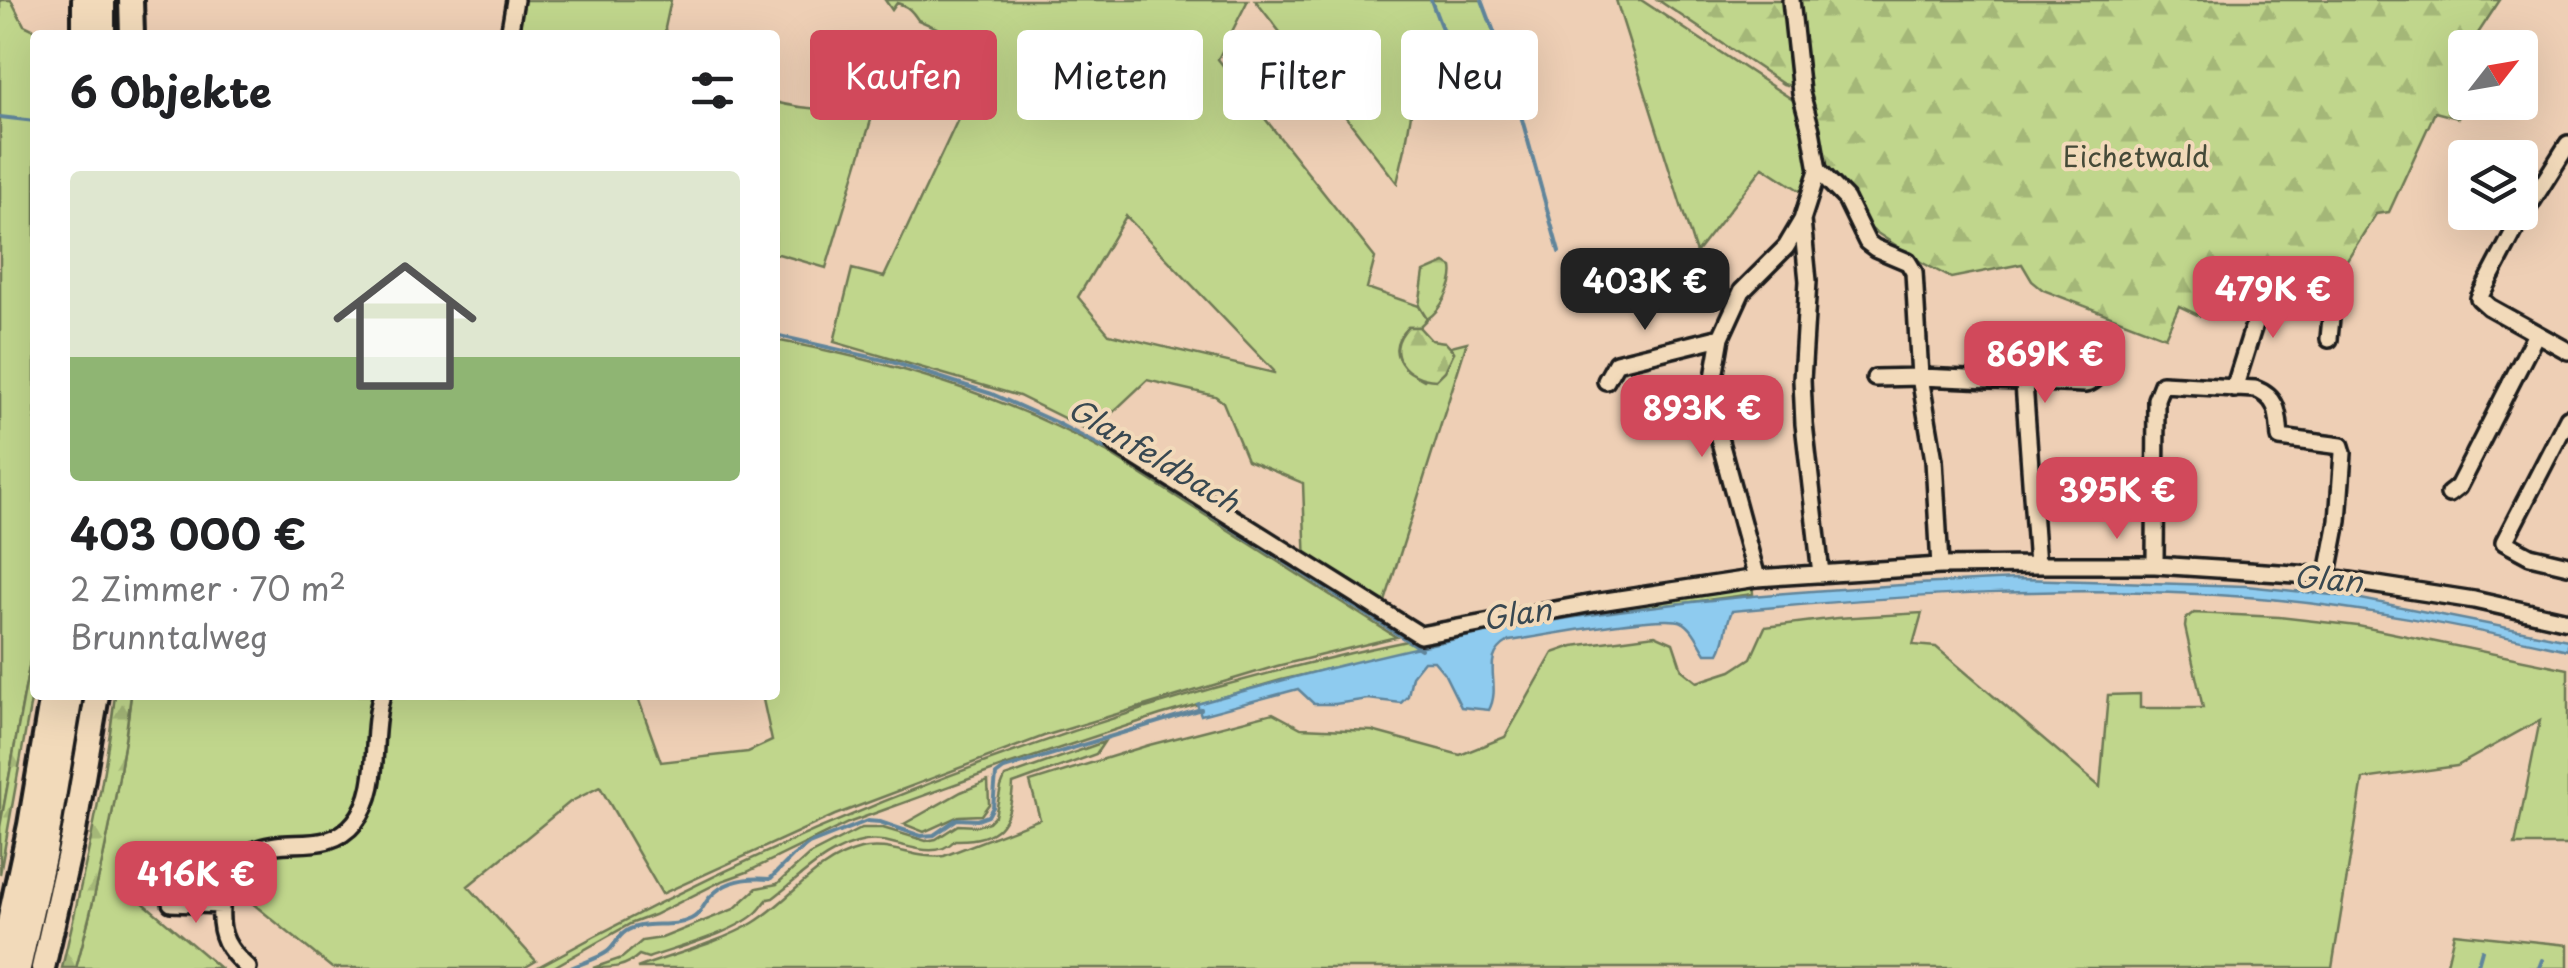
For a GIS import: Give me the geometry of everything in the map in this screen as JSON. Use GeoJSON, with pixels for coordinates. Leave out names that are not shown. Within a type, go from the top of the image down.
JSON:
{"type":"FeatureCollection","features":[{"type":"Feature","properties":{"kind":"highway"},"geometry":{"type":"LineString","coordinates":[[84,0],[84,30]]}},
{"type":"Feature","properties":{"kind":"highway"},"geometry":{"type":"LineString","coordinates":[[103,0],[103,30]]}},
{"type":"Feature","properties":{"kind":"highway"},"geometry":{"type":"LineString","coordinates":[[131,0],[132,30]]}},
{"type":"Feature","properties":{"kind":"highway"},"geometry":{"type":"LineString","coordinates":[[0,964],[30,825],[51,700]]}},
{"type":"Feature","properties":{"kind":"highway"},"geometry":{"type":"LineString","coordinates":[[19,968],[70,700]]}},
{"type":"Feature","properties":{"kind":"highway"},"geometry":{"type":"LineString","coordinates":[[43,968],[74,832],[96,700]]}},
{"type":"Feature","properties":{"kind":"street"},"geometry":{"type":"LineString","coordinates":[[511,30],[515,0]]}},
{"type":"Feature","properties":{"kind":"street"},"geometry":{"type":"LineString","coordinates":[[1757,578],[1712,408],[1712,389],[1721,338],[1742,291],[1786,247],[1802,220],[1818,170],[1800,93],[1791,0]]}},
{"type":"Feature","properties":{"kind":"street"},"geometry":{"type":"LineString","coordinates":[[2568,144],[2519,222],[2480,298],[2488,307],[2568,351]]}},
{"type":"Feature","properties":{"kind":"street"},"geometry":{"type":"LineString","coordinates":[[1818,170],[1846,199],[1866,242],[1908,262],[1914,272],[1920,377],[1934,460],[1940,566]]}},
{"type":"Feature","properties":{"kind":"street"},"geometry":{"type":"LineString","coordinates":[[1802,220],[1808,280],[1802,380],[1804,424],[1821,574]]}},
{"type":"Feature","properties":{"kind":"street"},"geometry":{"type":"LineString","coordinates":[[2234,389],[2258,312],[2268,302],[2332,307],[2328,339]]}},
{"type":"Feature","properties":{"kind":"street"},"geometry":{"type":"LineString","coordinates":[[2449,494],[2458,487],[2536,334]]}},
{"type":"Feature","properties":{"kind":"street"},"geometry":{"type":"LineString","coordinates":[[1606,381],[1616,363],[1721,338]]}},
{"type":"Feature","properties":{"kind":"street"},"geometry":{"type":"LineString","coordinates":[[1874,378],[2091,383],[2100,375],[2103,343]]}},
{"type":"Feature","properties":{"kind":"street"},"geometry":{"type":"LineString","coordinates":[[2024,383],[2037,565]]}},
{"type":"Feature","properties":{"kind":"street"},"geometry":{"type":"LineString","coordinates":[[2155,565],[2156,399],[2162,384],[2255,389],[2274,401],[2280,438],[2341,446],[2338,521],[2327,578]]}},
{"type":"Feature","properties":{"kind":"street"},"geometry":{"type":"LineString","coordinates":[[2568,418],[2504,542],[2530,556],[2568,564]]}},
{"type":"Feature","properties":{"kind":"street"},"geometry":{"type":"LineString","coordinates":[[1115,444],[1420,635],[1757,578],[1940,566],[2155,565],[2312,575],[2474,600],[2568,622]]}},
{"type":"Feature","properties":{"kind":"street"},"geometry":{"type":"LineString","coordinates":[[248,968],[226,943],[221,923],[225,888],[234,868],[248,853],[274,845],[327,841],[356,820],[370,790],[381,700]]}},
{"type":"Feature","properties":{"kind":"street"},"geometry":{"type":"LineString","coordinates":[[171,903],[222,905]]}},
{"type":"Feature","properties":{"kind":"green space"},"geometry":{"type":"Polygon","coordinates":[[[0,0],[11,0],[24,25],[34,30],[30,30],[30,662],[0,827],[0,0]]]}},
{"type":"Feature","properties":{"kind":"green space"},"geometry":{"type":"Polygon","coordinates":[[[509,0],[671,0],[665,30],[506,30],[509,0]]]}},
{"type":"Feature","properties":{"kind":"green space"},"geometry":{"type":"Polygon","coordinates":[[[885,0],[1248,0],[1233,30],[1223,30],[1223,49],[1218,59],[1223,65],[1223,120],[1266,120],[1375,258],[1367,288],[1419,306],[1427,319],[1419,327],[1408,327],[1397,344],[1398,358],[1408,370],[1424,380],[1454,352],[1451,346],[1467,342],[1383,608],[1306,567],[1303,483],[1247,460],[1223,402],[1215,396],[1147,380],[1092,432],[1019,396],[834,342],[852,269],[884,277],[958,120],[997,120],[997,30],[941,30],[918,20],[897,3],[892,10],[885,0]],[[1126,216],[1078,297],[1109,334],[1274,373],[1126,216]]]}},
{"type":"Feature","properties":{"kind":"green space"},"geometry":{"type":"Polygon","coordinates":[[[1255,0],[1482,0],[1493,30],[1401,30],[1401,120],[1410,120],[1397,183],[1348,120],[1381,120],[1381,30],[1278,30],[1255,0]]]}},
{"type":"Feature","properties":{"kind":"green space"},"geometry":{"type":"Polygon","coordinates":[[[1616,0],[1641,0],[1793,100],[1805,123],[1810,145],[1802,192],[1763,167],[1696,253],[1616,0]]]}},
{"type":"Feature","properties":{"kind":"green space","name":"Eichetwald"},"geometry":{"type":"Polygon","coordinates":[[[1658,0],[2500,0],[2480,30],[2448,30],[2448,115],[2435,112],[2389,212],[2376,214],[2322,299],[2241,312],[2231,321],[2211,309],[2200,316],[2179,306],[2165,337],[2043,290],[2022,264],[1951,278],[1856,219],[1841,184],[1819,155],[1805,89],[1783,84],[1658,0]]]}},
{"type":"Feature","properties":{"kind":"green space"},"geometry":{"type":"Polygon","coordinates":[[[780,103],[810,108],[810,120],[871,120],[826,268],[780,254],[780,103]]]}},
{"type":"Feature","properties":{"kind":"green space"},"geometry":{"type":"Polygon","coordinates":[[[1445,263],[1452,267],[1449,288],[1427,319],[1419,306],[1424,272],[1445,263]]]}},
{"type":"Feature","properties":{"kind":"green space"},"geometry":{"type":"Polygon","coordinates":[[[1408,327],[1419,327],[1431,340],[1445,342],[1454,352],[1436,380],[1415,375],[1401,363],[1397,346],[1408,327]]]}},
{"type":"Feature","properties":{"kind":"green space"},"geometry":{"type":"Polygon","coordinates":[[[780,341],[946,383],[1069,432],[1396,637],[1277,666],[1044,736],[835,815],[662,894],[600,787],[570,802],[468,886],[536,961],[524,968],[332,968],[230,885],[253,855],[245,846],[234,845],[200,847],[168,855],[121,884],[220,968],[76,968],[108,833],[130,700],[639,700],[661,762],[748,752],[772,741],[763,700],[780,700],[780,341]]]}},
{"type":"Feature","properties":{"kind":"green space"},"geometry":{"type":"Polygon","coordinates":[[[1752,582],[1753,594],[1569,618],[1463,638],[1281,680],[1160,715],[848,823],[630,924],[552,968],[536,968],[731,869],[831,824],[932,782],[1139,710],[1401,642],[1752,582]]]}},
{"type":"Feature","properties":{"kind":"green space"},"geometry":{"type":"Polygon","coordinates":[[[1922,613],[1913,645],[1936,647],[2100,787],[2108,695],[2140,694],[2140,708],[2203,708],[2185,627],[2186,619],[2194,613],[2358,626],[2568,669],[2568,845],[2515,845],[2540,720],[2457,766],[2363,779],[2332,968],[637,968],[753,923],[816,872],[844,855],[871,847],[944,856],[1040,819],[1030,782],[1149,745],[1273,713],[1301,728],[1372,731],[1460,755],[1505,737],[1553,653],[1573,646],[1655,635],[1673,643],[1682,670],[1697,682],[1731,671],[1751,658],[1765,627],[1922,613]]]}},
{"type":"Feature","properties":{"kind":"green space"},"geometry":{"type":"Polygon","coordinates":[[[30,662],[31,700],[0,874],[0,827],[30,662]]]}},
{"type":"Feature","properties":{"kind":"green space"},"geometry":{"type":"Polygon","coordinates":[[[114,700],[130,700],[115,798],[76,968],[62,968],[99,798],[114,700]]]}},
{"type":"Feature","properties":{"kind":"green space"},"geometry":{"type":"Polygon","coordinates":[[[1104,742],[1096,754],[1013,784],[1005,820],[992,833],[955,840],[935,850],[877,841],[853,844],[816,864],[736,926],[648,958],[639,955],[629,963],[593,968],[622,958],[642,941],[662,938],[734,909],[757,888],[777,884],[809,855],[862,828],[883,828],[926,841],[958,825],[989,822],[995,816],[1005,777],[1104,742]]]}},
{"type":"Feature","properties":{"kind":"green space"},"geometry":{"type":"Polygon","coordinates":[[[988,781],[989,804],[981,815],[959,816],[924,832],[904,824],[961,792],[988,781]]]}},
{"type":"Feature","properties":{"kind":"green space"},"geometry":{"type":"Polygon","coordinates":[[[2454,933],[2568,945],[2568,968],[2446,968],[2454,933]]]}},
{"type":"Feature","properties":{"kind":"water"},"geometry":{"type":"Polygon","coordinates":[[[2017,579],[2246,586],[2351,597],[2568,640],[2568,650],[2408,618],[2247,597],[2118,591],[1989,593],[1732,611],[1719,653],[1706,653],[1689,628],[1671,620],[1509,641],[1495,656],[1489,710],[1461,707],[1434,661],[1424,661],[1412,676],[1408,696],[1401,703],[1368,699],[1314,704],[1298,689],[1201,715],[1197,704],[1382,655],[1569,618],[1793,592],[2017,579]]]}},
{"type":"Feature","properties":{"kind":"waterway"},"geometry":{"type":"LineString","coordinates":[[1431,0],[1443,30]]}},
{"type":"Feature","properties":{"kind":"waterway"},"geometry":{"type":"LineString","coordinates":[[1482,0],[1508,69],[1559,252]]}},
{"type":"Feature","properties":{"kind":"waterway","name":"Glanfeldbach"},"geometry":{"type":"LineString","coordinates":[[0,117],[30,120]]}},
{"type":"Feature","properties":{"kind":"waterway","name":"Glanfeldbach"},"geometry":{"type":"LineString","coordinates":[[780,336],[892,362],[992,394],[1055,422],[1112,452],[1421,649]]}},
{"type":"Feature","properties":{"kind":"waterway","name":"Glan"},"geometry":{"type":"LineString","coordinates":[[571,968],[607,952],[630,929],[691,919],[717,890],[731,883],[770,879],[809,844],[867,821],[921,836],[934,835],[957,819],[988,816],[993,807],[996,775],[1004,769],[1201,709]]}},
{"type":"Feature","properties":{"kind":"waterway"},"geometry":{"type":"LineString","coordinates":[[2477,968],[2482,950]]}},
{"type":"Feature","properties":{"kind":"waterway"},"geometry":{"type":"LineString","coordinates":[[2539,968],[2542,960]]}}]}
